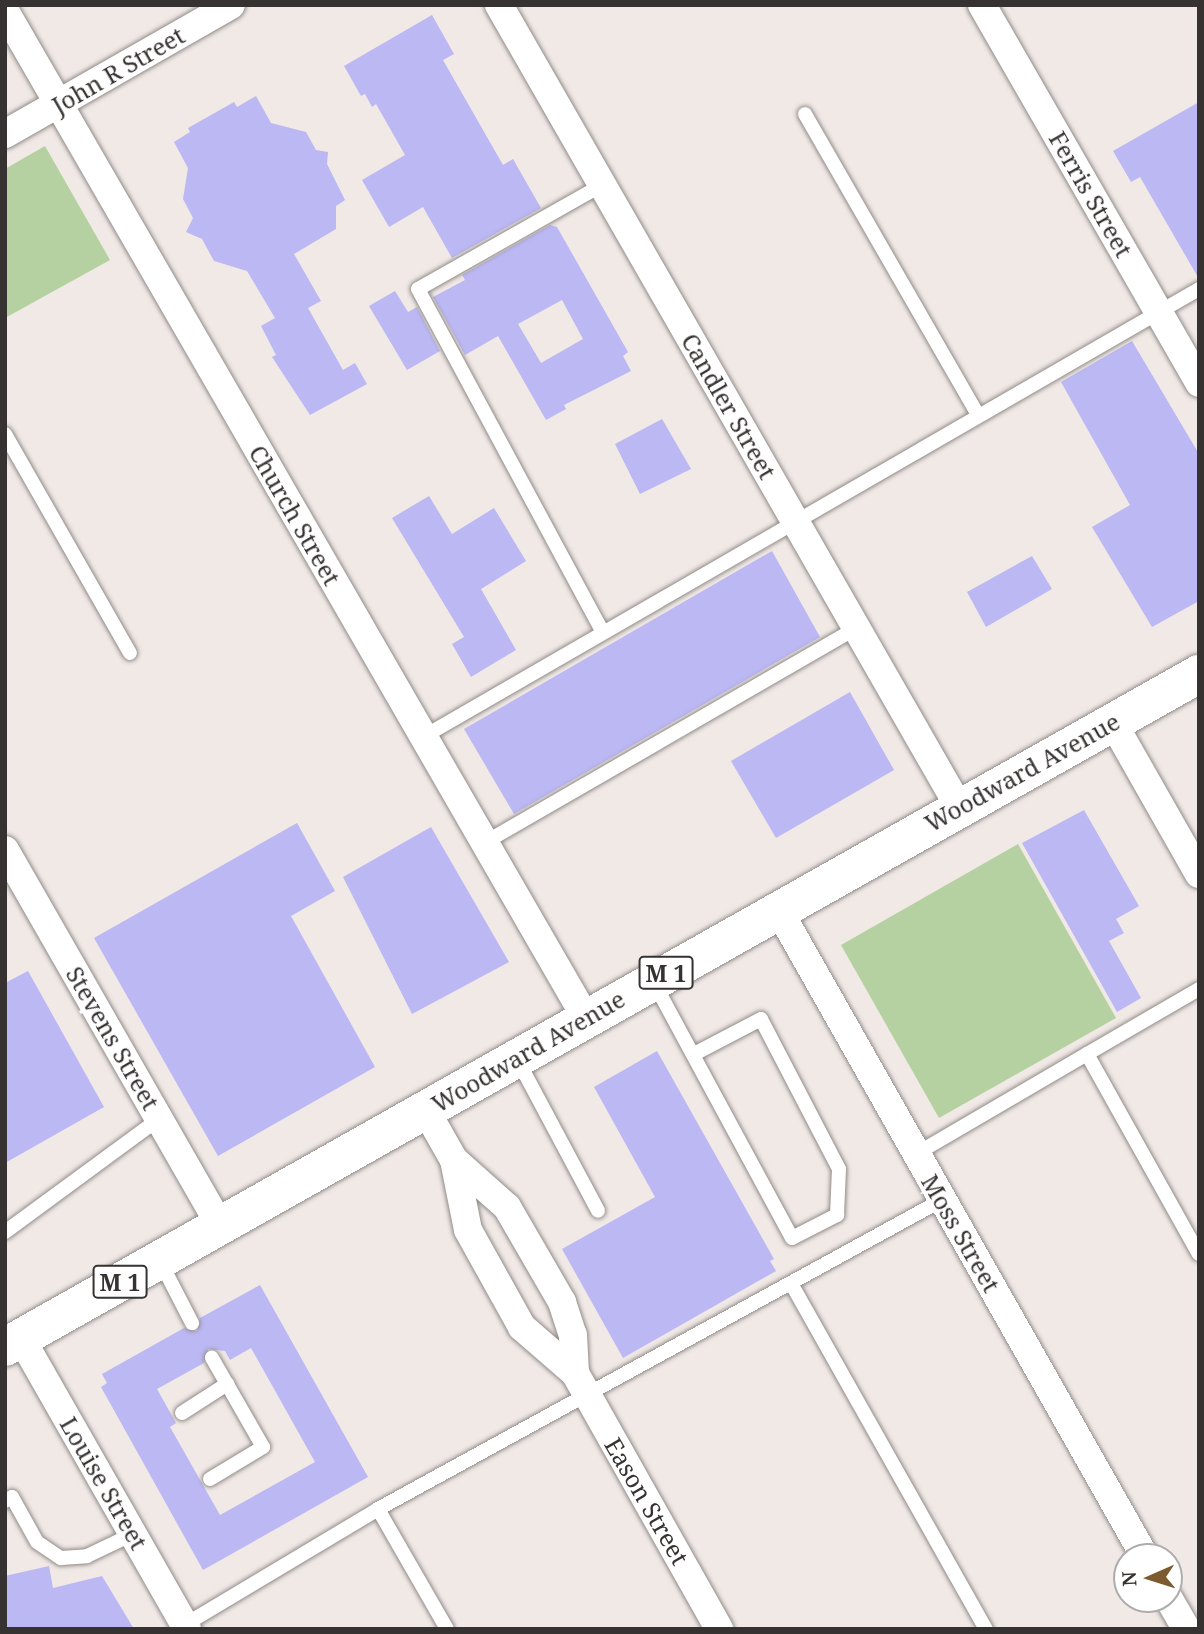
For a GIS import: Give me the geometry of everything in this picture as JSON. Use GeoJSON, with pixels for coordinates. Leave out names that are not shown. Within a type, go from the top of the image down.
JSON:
{"type":"FeatureCollection","features":[{"type":"Feature","properties":{"kind":"main road","name":"Woodward Avenue"},"geometry":{"type":"LineString","coordinates":[[13,1342],[1199,674]]}},
{"type":"Feature","properties":{"kind":"street","name":"John R Street"},"geometry":{"type":"LineString","coordinates":[[5,134],[232,5]]}},
{"type":"Feature","properties":{"kind":"street","name":"Candler Street"},"geometry":{"type":"LineString","coordinates":[[499,5],[959,807]]}},
{"type":"Feature","properties":{"kind":"street","name":"Ferris Street"},"geometry":{"type":"LineString","coordinates":[[982,5],[1199,383]]}},
{"type":"Feature","properties":{"kind":"street","name":"Church Street"},"geometry":{"type":"LineString","coordinates":[[5,11],[586,1018]]}},
{"type":"Feature","properties":{"kind":"street"},"geometry":{"type":"LineString","coordinates":[[1112,721],[1199,874]]}},
{"type":"Feature","properties":{"kind":"street","name":"Stevens Street"},"geometry":{"type":"LineString","coordinates":[[5,850],[220,1225]]}},
{"type":"Feature","properties":{"kind":"street","name":"Moss Street"},"geometry":{"type":"LineString","coordinates":[[778,909],[1137,1543]]}},
{"type":"Feature","properties":{"kind":"street","name":"Eason Street"},"geometry":{"type":"LineString","coordinates":[[425,1109],[454,1160],[468,1230],[522,1327],[581,1384],[719,1629]]}},
{"type":"Feature","properties":{"kind":"street","name":"Eason Street"},"geometry":{"type":"LineString","coordinates":[[454,1160],[507,1207],[555,1290],[573,1335],[581,1384]]}},
{"type":"Feature","properties":{"kind":"street","name":"Louise Street"},"geometry":{"type":"LineString","coordinates":[[13,1342],[132,1534],[183,1628]]}},
{"type":"Feature","properties":{"kind":"street"},"geometry":{"type":"LineString","coordinates":[[1177,1613],[1186,1629]]}},
{"type":"Feature","properties":{"kind":"lane"},"geometry":{"type":"LineString","coordinates":[[805,114],[978,415]]}},
{"type":"Feature","properties":{"kind":"lane"},"geometry":{"type":"LineString","coordinates":[[602,185],[418,289],[603,632]]}},
{"type":"Feature","properties":{"kind":"lane"},"geometry":{"type":"LineString","coordinates":[[423,737],[1199,289]]}},
{"type":"Feature","properties":{"kind":"lane"},"geometry":{"type":"LineString","coordinates":[[5,435],[130,653]]}},
{"type":"Feature","properties":{"kind":"lane"},"geometry":{"type":"LineString","coordinates":[[484,843],[856,628]]}},
{"type":"Feature","properties":{"kind":"lane"},"geometry":{"type":"LineString","coordinates":[[652,980],[792,1238],[837,1215],[839,1169],[761,1019],[694,1054]]}},
{"type":"Feature","properties":{"kind":"lane"},"geometry":{"type":"LineString","coordinates":[[916,1154],[1199,989]]}},
{"type":"Feature","properties":{"kind":"lane"},"geometry":{"type":"LineString","coordinates":[[1087,1054],[1199,1254]]}},
{"type":"Feature","properties":{"kind":"lane"},"geometry":{"type":"LineString","coordinates":[[516,1058],[598,1211]]}},
{"type":"Feature","properties":{"kind":"lane"},"geometry":{"type":"LineString","coordinates":[[5,1232],[159,1119]]}},
{"type":"Feature","properties":{"kind":"lane"},"geometry":{"type":"LineString","coordinates":[[183,1628],[581,1384],[792,1285],[942,1200]]}},
{"type":"Feature","properties":{"kind":"lane"},"geometry":{"type":"LineString","coordinates":[[159,1259],[192,1323]]}},
{"type":"Feature","properties":{"kind":"lane"},"geometry":{"type":"LineString","coordinates":[[792,1285],[986,1629]]}},
{"type":"Feature","properties":{"kind":"lane"},"geometry":{"type":"LineString","coordinates":[[210,1479],[263,1447],[212,1358]]}},
{"type":"Feature","properties":{"kind":"lane"},"geometry":{"type":"LineString","coordinates":[[182,1413],[227,1384]]}},
{"type":"Feature","properties":{"kind":"lane"},"geometry":{"type":"LineString","coordinates":[[5,1501],[12,1497],[37,1542],[61,1558],[88,1556],[132,1534]]}},
{"type":"Feature","properties":{"kind":"lane"},"geometry":{"type":"LineString","coordinates":[[378,1509],[447,1629]]}},
{"type":"Feature","properties":{"kind":"green space"},"geometry":{"type":"Polygon","coordinates":[[[45,146],[110,260],[5,318],[5,169],[45,146]]]}},
{"type":"Feature","properties":{"kind":"green space"},"geometry":{"type":"Polygon","coordinates":[[[1018,844],[1116,1018],[939,1118],[841,945],[1018,844]]]}},
{"type":"Feature","properties":{"kind":"building"},"geometry":{"type":"Polygon","coordinates":[[[432,15],[454,54],[443,60],[503,165],[513,159],[541,208],[452,258],[423,207],[389,227],[362,180],[405,155],[376,104],[372,107],[365,94],[361,96],[344,66],[432,15]]]}},
{"type":"Feature","properties":{"kind":"building"},"geometry":{"type":"Polygon","coordinates":[[[256,96],[271,123],[306,132],[316,150],[328,152],[327,164],[345,200],[336,206],[336,229],[294,254],[321,301],[308,308],[343,370],[355,363],[367,384],[310,415],[272,357],[276,355],[261,326],[275,318],[247,271],[214,261],[202,239],[186,232],[193,218],[183,199],[188,168],[174,142],[190,132],[188,128],[234,102],[237,107],[256,96]]]}},
{"type":"Feature","properties":{"kind":"building"},"geometry":{"type":"Polygon","coordinates":[[[1199,102],[1199,279],[1140,177],[1131,182],[1113,151],[1199,102]]]}},
{"type":"Feature","properties":{"kind":"building"},"geometry":{"type":"Polygon","coordinates":[[[550,225],[557,227],[628,352],[623,356],[631,371],[564,405],[566,409],[546,420],[498,336],[465,355],[433,297],[465,280],[462,275],[550,225]],[[562,300],[518,324],[541,363],[583,339],[562,300]]]}},
{"type":"Feature","properties":{"kind":"building"},"geometry":{"type":"Polygon","coordinates":[[[395,291],[408,312],[417,307],[440,351],[407,370],[369,306],[395,291]]]}},
{"type":"Feature","properties":{"kind":"building"},"geometry":{"type":"Polygon","coordinates":[[[1132,341],[1199,454],[1199,601],[1152,627],[1092,527],[1130,505],[1061,382],[1132,341]]]}},
{"type":"Feature","properties":{"kind":"building"},"geometry":{"type":"Polygon","coordinates":[[[662,419],[691,469],[640,494],[615,444],[662,419]]]}},
{"type":"Feature","properties":{"kind":"building"},"geometry":{"type":"Polygon","coordinates":[[[429,496],[452,534],[494,508],[526,561],[481,589],[516,650],[471,677],[452,644],[464,637],[392,518],[429,496]]]}},
{"type":"Feature","properties":{"kind":"building"},"geometry":{"type":"Polygon","coordinates":[[[772,551],[820,637],[514,814],[464,729],[772,551]]]}},
{"type":"Feature","properties":{"kind":"building"},"geometry":{"type":"Polygon","coordinates":[[[1032,556],[1052,589],[986,627],[967,592],[1032,556]]]}},
{"type":"Feature","properties":{"kind":"building"},"geometry":{"type":"Polygon","coordinates":[[[850,692],[894,770],[776,838],[731,761],[850,692]]]}},
{"type":"Feature","properties":{"kind":"building"},"geometry":{"type":"Polygon","coordinates":[[[1084,810],[1139,906],[1116,919],[1124,933],[1109,941],[1141,998],[1117,1012],[1022,843],[1084,810]]]}},
{"type":"Feature","properties":{"kind":"building"},"geometry":{"type":"Polygon","coordinates":[[[297,823],[335,891],[291,916],[375,1067],[218,1156],[94,938],[297,823]]]}},
{"type":"Feature","properties":{"kind":"building"},"geometry":{"type":"Polygon","coordinates":[[[431,827],[509,962],[412,1014],[343,877],[431,827]]]}},
{"type":"Feature","properties":{"kind":"building"},"geometry":{"type":"Polygon","coordinates":[[[28,971],[104,1107],[5,1163],[5,983],[28,971]]]}},
{"type":"Feature","properties":{"kind":"building"},"geometry":{"type":"Polygon","coordinates":[[[657,1051],[774,1259],[770,1261],[776,1271],[623,1358],[562,1249],[655,1197],[594,1087],[657,1051]]]}},
{"type":"Feature","properties":{"kind":"building"},"geometry":{"type":"Polygon","coordinates":[[[260,1285],[368,1477],[203,1570],[101,1387],[107,1383],[102,1374],[184,1328],[197,1331],[200,1318],[260,1285]],[[251,1348],[230,1360],[225,1351],[208,1349],[204,1363],[157,1389],[176,1423],[170,1427],[220,1515],[315,1462],[251,1348]]]}},
{"type":"Feature","properties":{"kind":"building"},"geometry":{"type":"Polygon","coordinates":[[[49,1566],[53,1588],[102,1576],[134,1629],[5,1629],[5,1576],[49,1566]]]}}]}
